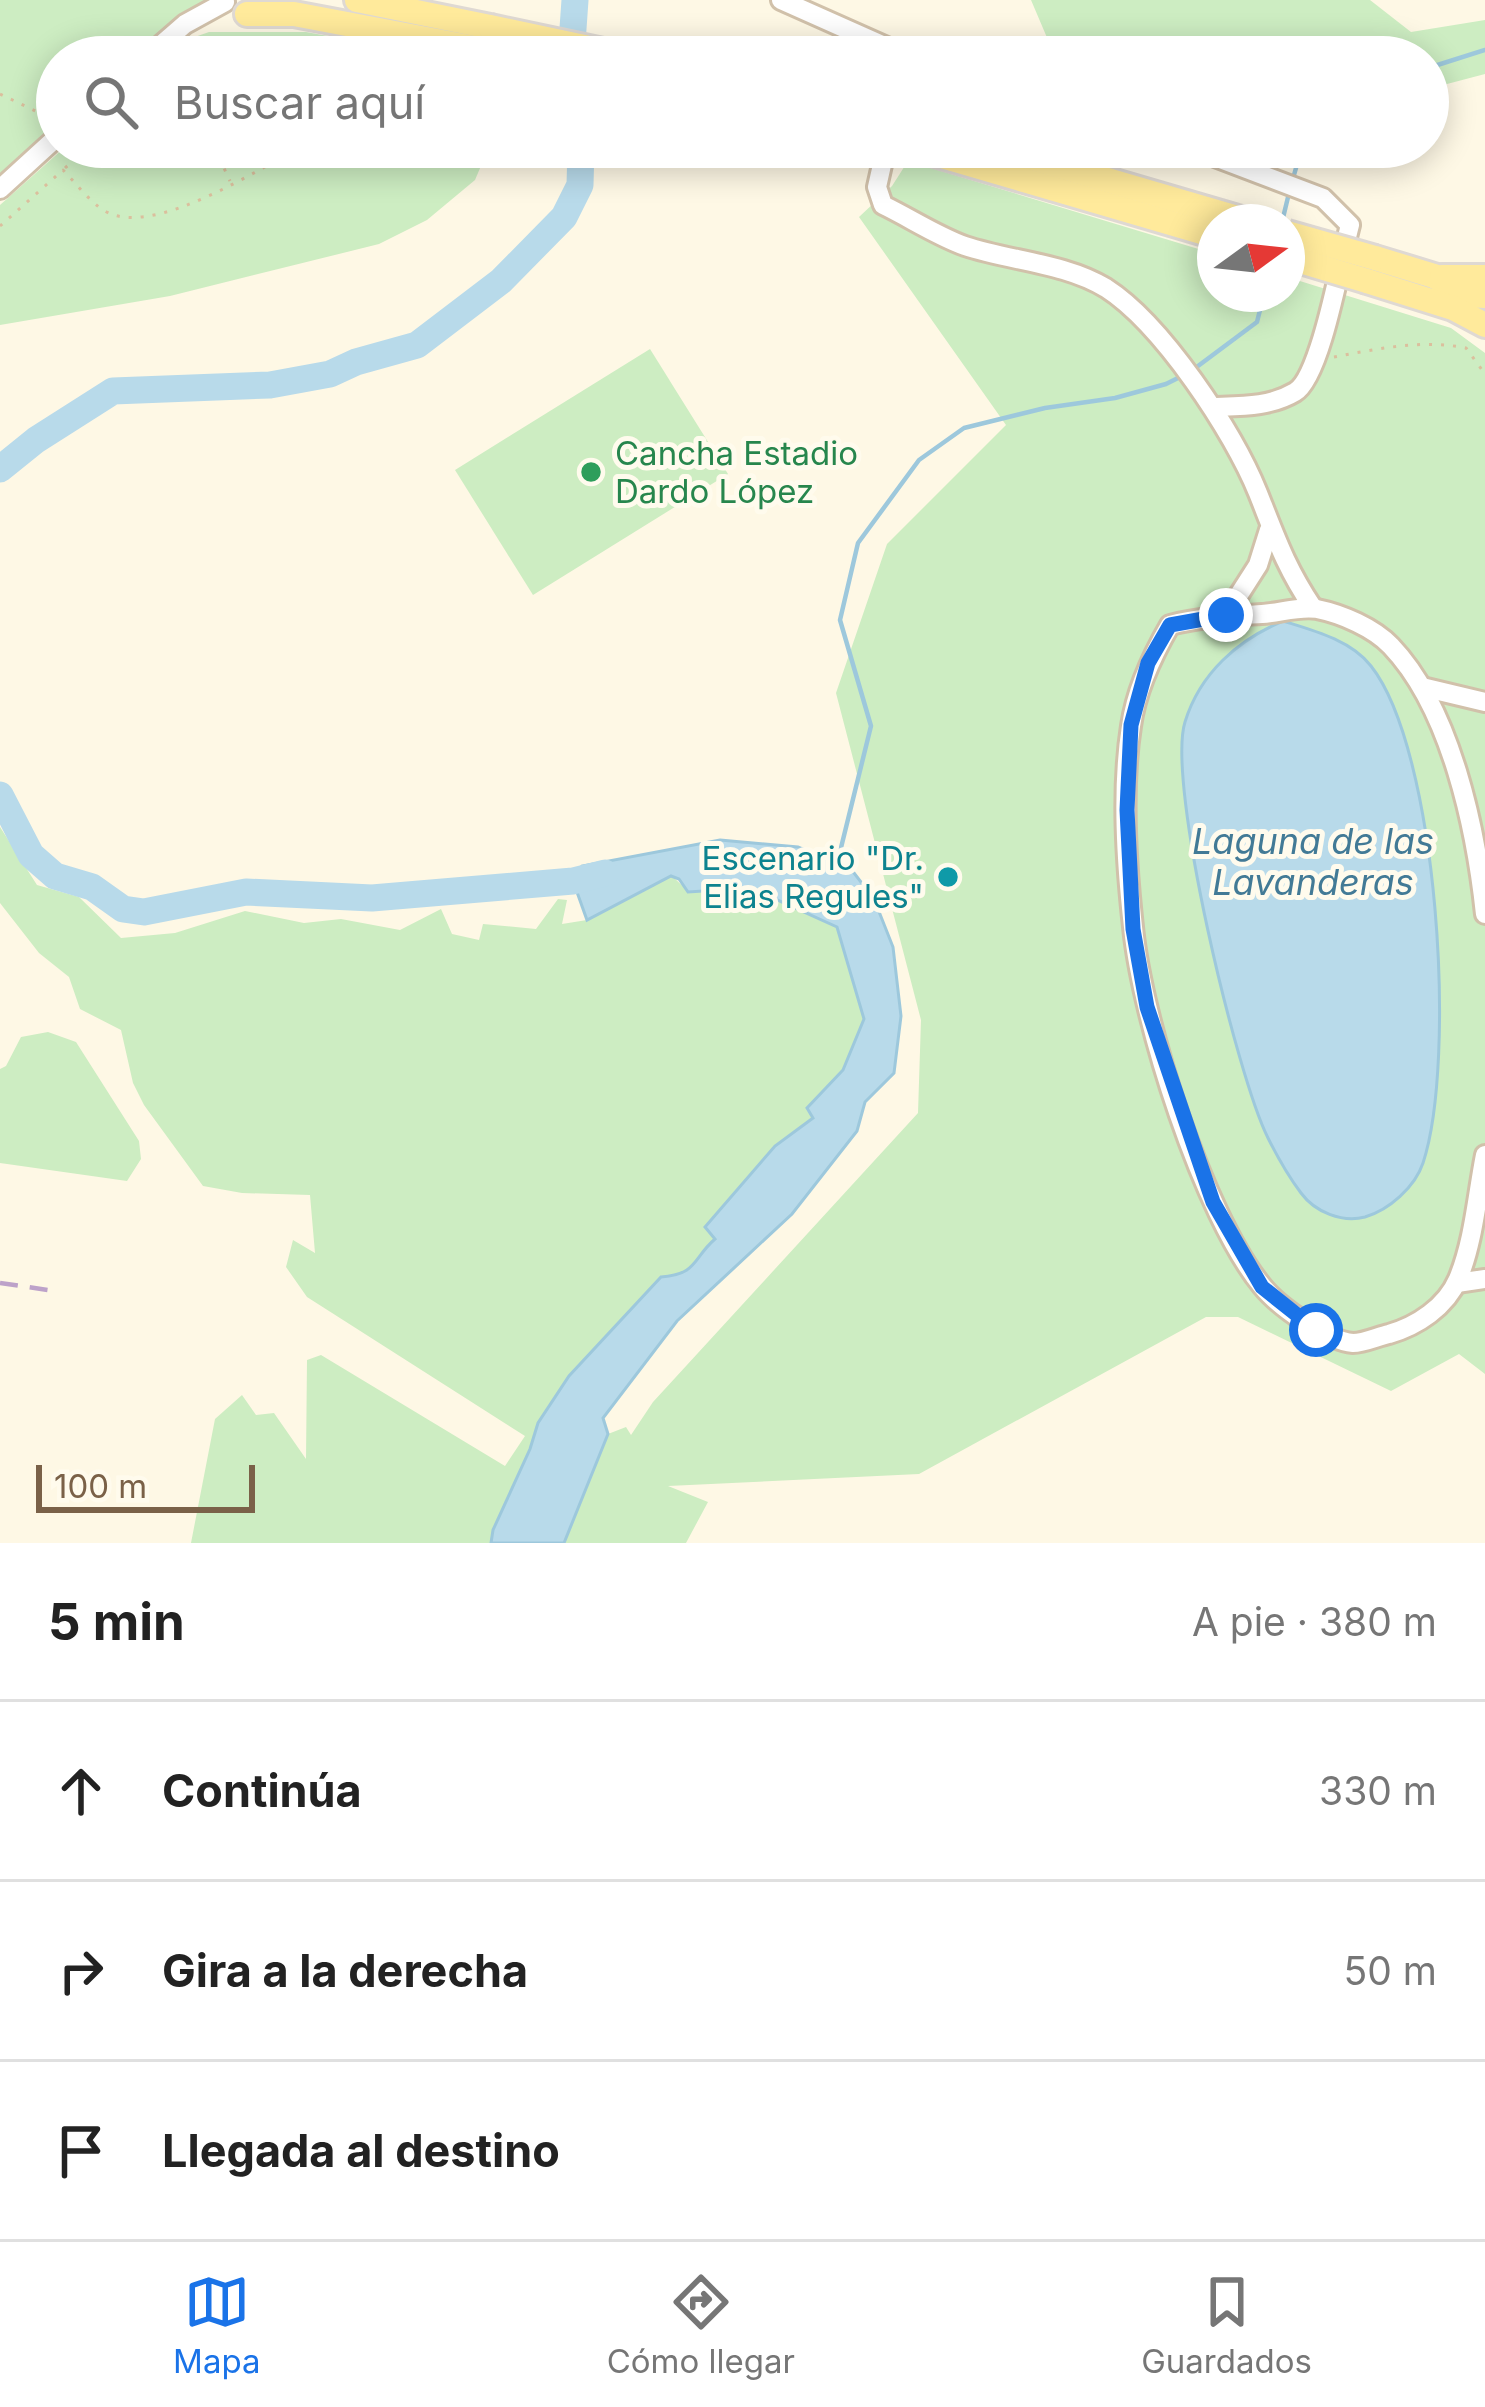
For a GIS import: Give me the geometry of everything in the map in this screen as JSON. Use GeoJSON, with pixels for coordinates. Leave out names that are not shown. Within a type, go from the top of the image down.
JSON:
{"type":"FeatureCollection","features":[{"type":"Feature","properties":{"kind":"main road"},"geometry":{"type":"LineString","coordinates":[[371,1],[478,36]]}},
{"type":"Feature","properties":{"kind":"main road"},"geometry":{"type":"LineString","coordinates":[[240,4],[468,36]]}},
{"type":"Feature","properties":{"kind":"main road"},"geometry":{"type":"LineString","coordinates":[[983,168],[1197,231]]}},
{"type":"Feature","properties":{"kind":"main road"},"geometry":{"type":"LineString","coordinates":[[1066,168],[1197,206]]}},
{"type":"Feature","properties":{"kind":"main road"},"geometry":{"type":"LineString","coordinates":[[1305,240],[1485,325]]}},
{"type":"Feature","properties":{"kind":"main road"},"geometry":{"type":"LineString","coordinates":[[1305,260],[1434,276],[1485,277]]}},
{"type":"Feature","properties":{"kind":"main road"},"geometry":{"type":"LineString","coordinates":[[1434,276],[1467,295],[1485,296]]}},
{"type":"Feature","properties":{"kind":"street"},"geometry":{"type":"LineString","coordinates":[[781,0],[862,36]]}},
{"type":"Feature","properties":{"kind":"street"},"geometry":{"type":"LineString","coordinates":[[171,36],[185,24],[240,4]]}},
{"type":"Feature","properties":{"kind":"street"},"geometry":{"type":"LineString","coordinates":[[0,189],[36,156]]}},
{"type":"Feature","properties":{"kind":"street"},"geometry":{"type":"LineString","coordinates":[[881,168],[877,187],[883,205],[962,245],[1082,277],[1124,302],[1177,358],[1213,407],[1258,492],[1288,572],[1313,608]]}},
{"type":"Feature","properties":{"kind":"street"},"geometry":{"type":"LineString","coordinates":[[1213,407],[1268,404],[1300,390],[1317,360],[1350,225],[1324,198],[1244,168]]}},
{"type":"Feature","properties":{"kind":"street"},"geometry":{"type":"LineString","coordinates":[[1226,615],[1258,566],[1270,530]]}},
{"type":"Feature","properties":{"kind":"street"},"geometry":{"type":"LineString","coordinates":[[1485,914],[1482,852],[1443,736],[1422,687],[1389,643],[1355,622],[1313,608],[1170,625],[1148,663],[1131,725],[1127,810],[1133,929],[1147,1007],[1175,1099],[1213,1202],[1262,1287],[1316,1330],[1354,1343],[1397,1331],[1439,1309],[1457,1283],[1485,1154]]}},
{"type":"Feature","properties":{"kind":"street"},"geometry":{"type":"LineString","coordinates":[[1422,687],[1485,702]]}},
{"type":"Feature","properties":{"kind":"street"},"geometry":{"type":"LineString","coordinates":[[1473,832],[1485,810]]}},
{"type":"Feature","properties":{"kind":"street"},"geometry":{"type":"LineString","coordinates":[[1457,1283],[1485,1280]]}},
{"type":"Feature","properties":{"kind":"path"},"geometry":{"type":"LineString","coordinates":[[0,94],[36,111]]}},
{"type":"Feature","properties":{"kind":"path"},"geometry":{"type":"LineString","coordinates":[[224,168],[231,182]]}},
{"type":"Feature","properties":{"kind":"path"},"geometry":{"type":"LineString","coordinates":[[0,226],[63,170],[109,214],[149,218],[260,168]]}},
{"type":"Feature","properties":{"kind":"path"},"geometry":{"type":"LineString","coordinates":[[1317,360],[1396,345],[1450,344],[1466,348],[1485,374]]}},
{"type":"Feature","properties":{"kind":"green space"},"geometry":{"type":"Polygon","coordinates":[[[0,0],[209,0],[159,36],[36,36],[36,145],[0,177],[0,0]]]}},
{"type":"Feature","properties":{"kind":"green space"},"geometry":{"type":"Polygon","coordinates":[[[1031,0],[1370,0],[1411,32],[1485,20],[1485,74],[1449,83],[1449,36],[1046,36],[1031,0]]]}},
{"type":"Feature","properties":{"kind":"green space"},"geometry":{"type":"Polygon","coordinates":[[[306,32],[328,36],[198,36],[306,32]]]}},
{"type":"Feature","properties":{"kind":"green space"},"geometry":{"type":"Polygon","coordinates":[[[41,168],[480,168],[475,180],[427,220],[379,244],[170,296],[0,325],[0,205],[41,168]]]}},
{"type":"Feature","properties":{"kind":"green space"},"geometry":{"type":"Polygon","coordinates":[[[904,168],[931,168],[1197,249],[1197,312],[1305,312],[1305,283],[1451,328],[1485,353],[1485,1374],[1459,1354],[1391,1391],[1238,1317],[1206,1317],[919,1474],[668,1486],[708,1502],[686,1543],[564,1543],[608,1434],[626,1427],[631,1435],[653,1402],[918,1113],[921,1020],[836,693],[887,544],[1006,425],[859,217],[904,168]]]}},
{"type":"Feature","properties":{"kind":"green space","name":"Cancha Estadio Dardo López"},"geometry":{"type":"Polygon","coordinates":[[[650,349],[728,474],[533,595],[455,470],[650,349]]]}},
{"type":"Feature","properties":{"kind":"green space"},"geometry":{"type":"Polygon","coordinates":[[[0,827],[37,885],[79,897],[121,938],[175,933],[245,911],[304,923],[341,919],[400,930],[441,909],[452,934],[479,940],[483,924],[536,929],[558,899],[567,900],[562,924],[587,920],[672,876],[688,891],[751,888],[837,927],[864,1019],[843,1070],[807,1107],[814,1118],[775,1146],[706,1226],[716,1239],[689,1268],[661,1277],[569,1376],[538,1423],[491,1543],[191,1543],[215,1419],[242,1395],[256,1415],[274,1413],[306,1459],[307,1360],[321,1355],[505,1466],[525,1436],[307,1297],[286,1267],[293,1240],[315,1253],[310,1195],[242,1193],[203,1186],[144,1105],[133,1083],[121,1030],[80,1009],[69,977],[39,953],[0,903],[0,827]]]}},
{"type":"Feature","properties":{"kind":"green space"},"geometry":{"type":"Polygon","coordinates":[[[48,1032],[76,1042],[139,1141],[141,1159],[127,1181],[0,1163],[0,1069],[21,1037],[48,1032]]]}},
{"type":"Feature","properties":{"kind":"water","name":"Laguna de las Lavanderas"},"geometry":{"type":"Polygon","coordinates":[[[1283,621],[1342,643],[1371,666],[1394,708],[1426,833],[1439,983],[1433,1116],[1414,1181],[1383,1209],[1365,1217],[1347,1218],[1314,1206],[1268,1138],[1223,995],[1186,804],[1185,722],[1200,688],[1236,648],[1283,621]]]}},
{"type":"Feature","properties":{"kind":"water"},"geometry":{"type":"Polygon","coordinates":[[[720,840],[798,847],[851,869],[874,899],[893,947],[901,1016],[894,1073],[865,1102],[857,1131],[792,1214],[677,1321],[603,1418],[608,1434],[564,1543],[491,1543],[538,1423],[569,1376],[661,1277],[688,1269],[715,1239],[705,1227],[775,1146],[813,1118],[807,1108],[843,1070],[864,1019],[837,927],[751,888],[688,892],[671,876],[587,920],[573,881],[582,866],[720,840]]]}},
{"type":"Feature","properties":{"kind":"waterway"},"geometry":{"type":"LineString","coordinates":[[572,36],[575,0]]}},
{"type":"Feature","properties":{"kind":"waterway"},"geometry":{"type":"LineString","coordinates":[[1449,61],[1485,50]]}},
{"type":"Feature","properties":{"kind":"waterway"},"geometry":{"type":"LineString","coordinates":[[0,469],[113,391],[270,385],[330,374],[417,345],[501,281],[564,217],[580,185],[580,168]]}},
{"type":"Feature","properties":{"kind":"waterway"},"geometry":{"type":"LineString","coordinates":[[1292,182],[1296,168]]}},
{"type":"Feature","properties":{"kind":"waterway"},"geometry":{"type":"LineString","coordinates":[[1286,204],[1289,193]]}},
{"type":"Feature","properties":{"kind":"waterway"},"geometry":{"type":"LineString","coordinates":[[1194,369],[1257,322],[1260,312]]}},
{"type":"Feature","properties":{"kind":"waterway"},"geometry":{"type":"LineString","coordinates":[[836,868],[871,726],[840,620],[858,543],[919,460],[964,428],[1045,408],[1115,398],[1184,375]]}},
{"type":"Feature","properties":{"kind":"waterway"},"geometry":{"type":"LineString","coordinates":[[0,795],[31,855],[55,876],[92,887],[123,909],[144,912],[246,892],[372,898],[573,881],[605,873]]}},
{"type":"Feature","properties":{"kind":"railway"},"geometry":{"type":"LineString","coordinates":[[0,1283],[48,1290]]}},
{"type":"Feature","properties":{"kind":"place","name":"Cancha Estadio Dardo López"},"geometry":{"type":"Point","coordinates":[591,472]}},
{"type":"Feature","properties":{"kind":"place","name":"Escenario \"Dr. Elias Regules\""},"geometry":{"type":"Point","coordinates":[948,877]}},
{"type":"Feature","properties":{"kind":"route"},"geometry":{"type":"LineString","coordinates":[[1226,615],[1170,625],[1148,663],[1131,725],[1127,810],[1133,929],[1147,1007],[1213,1202],[1262,1287],[1316,1330]]}}]}
